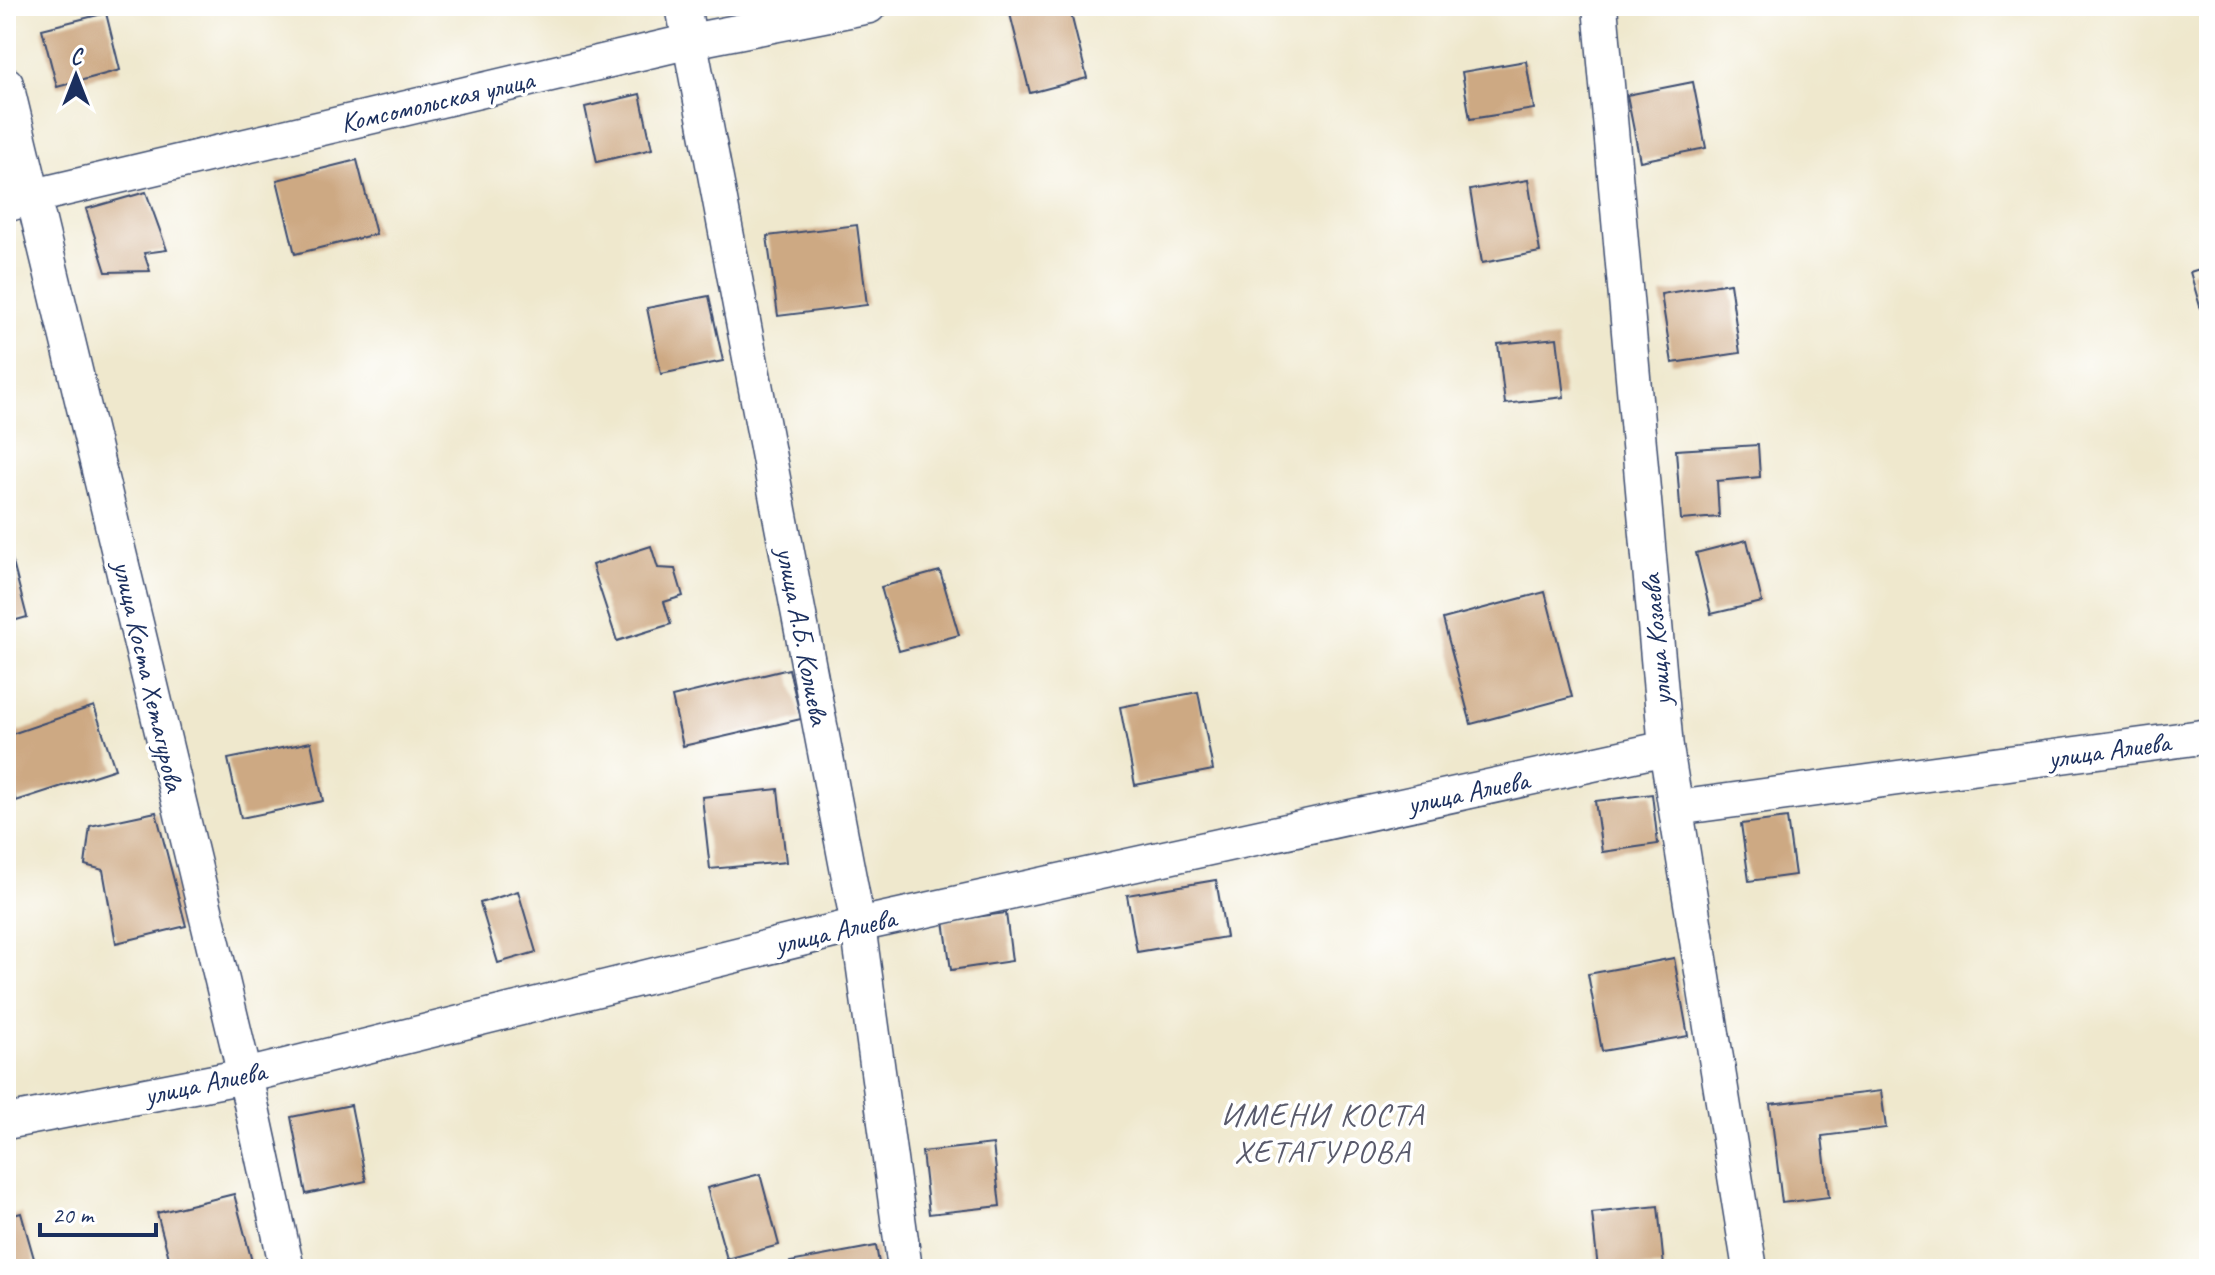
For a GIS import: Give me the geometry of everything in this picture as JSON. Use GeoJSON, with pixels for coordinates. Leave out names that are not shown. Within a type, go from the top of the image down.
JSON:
{"type":"FeatureCollection","features":[{"type":"Feature","properties":{"kind":"street","name":"улица А.Б. Колиева"},"geometry":{"type":"LineString","coordinates":[[683,6],[858,925],[905,1269]]}},
{"type":"Feature","properties":{"kind":"street","name":"Комсомольская улица"},"geometry":{"type":"LineString","coordinates":[[20,200],[691,41],[869,6]]}},
{"type":"Feature","properties":{"kind":"street","name":"улица Козаева"},"geometry":{"type":"LineString","coordinates":[[1600,6],[1666,748],[1750,1269]]}},
{"type":"Feature","properties":{"kind":"street","name":"улица Коста Хетагурова"},"geometry":{"type":"LineString","coordinates":[[6,84],[20,200],[245,1076],[287,1269]]}},
{"type":"Feature","properties":{"kind":"street","name":"улица Алиева"},"geometry":{"type":"LineString","coordinates":[[1676,808],[2209,736]]}},
{"type":"Feature","properties":{"kind":"street","name":"улица Алиева"},"geometry":{"type":"LineString","coordinates":[[6,1122],[245,1076],[858,925],[1666,748]]}},
{"type":"Feature","properties":{"kind":"building"},"geometry":{"type":"Polygon","coordinates":[[[1008,6],[1069,6],[1087,78],[1030,93],[1008,6]]]}},
{"type":"Feature","properties":{"kind":"building"},"geometry":{"type":"Polygon","coordinates":[[[2201,6],[2209,6],[2209,43],[2207,43],[2201,6]]]}},
{"type":"Feature","properties":{"kind":"building"},"geometry":{"type":"Polygon","coordinates":[[[106,13],[120,70],[57,87],[42,29],[106,13]]]}},
{"type":"Feature","properties":{"kind":"building"},"geometry":{"type":"Polygon","coordinates":[[[1526,61],[1534,109],[1470,119],[1462,72],[1526,61]]]}},
{"type":"Feature","properties":{"kind":"building"},"geometry":{"type":"Polygon","coordinates":[[[1693,82],[1706,148],[1640,161],[1627,95],[1693,82]]]}},
{"type":"Feature","properties":{"kind":"building"},"geometry":{"type":"Polygon","coordinates":[[[640,94],[652,149],[597,162],[585,107],[640,94]]]}},
{"type":"Feature","properties":{"kind":"building"},"geometry":{"type":"Polygon","coordinates":[[[357,160],[376,234],[295,254],[277,180],[357,160]]]}},
{"type":"Feature","properties":{"kind":"building"},"geometry":{"type":"Polygon","coordinates":[[[1528,180],[1540,252],[1482,263],[1470,190],[1528,180]]]}},
{"type":"Feature","properties":{"kind":"building"},"geometry":{"type":"Polygon","coordinates":[[[146,192],[167,250],[144,253],[150,271],[106,272],[86,209],[146,192]]]}},
{"type":"Feature","properties":{"kind":"building"},"geometry":{"type":"Polygon","coordinates":[[[857,225],[867,305],[778,316],[767,236],[857,225]]]}},
{"type":"Feature","properties":{"kind":"building"},"geometry":{"type":"Polygon","coordinates":[[[2209,266],[2209,319],[2204,320],[2190,272],[2209,266]]]}},
{"type":"Feature","properties":{"kind":"building"},"geometry":{"type":"Polygon","coordinates":[[[1730,283],[1740,353],[1672,363],[1661,294],[1730,283]]]}},
{"type":"Feature","properties":{"kind":"building"},"geometry":{"type":"Polygon","coordinates":[[[709,296],[723,361],[661,374],[647,308],[709,296]]]}},
{"type":"Feature","properties":{"kind":"building"},"geometry":{"type":"Polygon","coordinates":[[[1557,338],[1564,397],[1505,404],[1498,344],[1557,338]]]}},
{"type":"Feature","properties":{"kind":"building"},"geometry":{"type":"Polygon","coordinates":[[[1758,445],[1760,477],[1717,481],[1719,517],[1681,520],[1676,450],[1758,445]]]}},
{"type":"Feature","properties":{"kind":"building"},"geometry":{"type":"Polygon","coordinates":[[[1747,540],[1762,602],[1711,614],[1696,553],[1747,540]]]}},
{"type":"Feature","properties":{"kind":"building"},"geometry":{"type":"Polygon","coordinates":[[[651,546],[658,568],[675,569],[683,596],[664,602],[671,624],[617,641],[592,565],[651,546]]]}},
{"type":"Feature","properties":{"kind":"building"},"geometry":{"type":"Polygon","coordinates":[[[12,559],[27,617],[6,623],[6,560],[12,559]]]}},
{"type":"Feature","properties":{"kind":"building"},"geometry":{"type":"Polygon","coordinates":[[[940,571],[959,635],[899,651],[881,587],[940,571]]]}},
{"type":"Feature","properties":{"kind":"building"},"geometry":{"type":"Polygon","coordinates":[[[1545,592],[1572,697],[1471,724],[1443,619],[1545,592]]]}},
{"type":"Feature","properties":{"kind":"building"},"geometry":{"type":"Polygon","coordinates":[[[789,669],[801,719],[683,746],[672,697],[789,669]]]}},
{"type":"Feature","properties":{"kind":"building"},"geometry":{"type":"Polygon","coordinates":[[[1198,692],[1213,770],[1135,785],[1120,707],[1198,692]]]}},
{"type":"Feature","properties":{"kind":"building"},"geometry":{"type":"Polygon","coordinates":[[[94,706],[115,769],[16,801],[6,773],[6,736],[94,706]]]}},
{"type":"Feature","properties":{"kind":"building"},"geometry":{"type":"Polygon","coordinates":[[[311,742],[323,801],[241,818],[228,759],[311,742]]]}},
{"type":"Feature","properties":{"kind":"building"},"geometry":{"type":"Polygon","coordinates":[[[778,789],[786,862],[710,869],[702,797],[778,789]]]}},
{"type":"Feature","properties":{"kind":"building"},"geometry":{"type":"Polygon","coordinates":[[[1652,794],[1658,844],[1602,852],[1595,801],[1652,794]]]}},
{"type":"Feature","properties":{"kind":"building"},"geometry":{"type":"Polygon","coordinates":[[[156,812],[186,926],[116,943],[103,870],[85,865],[90,826],[156,812]]]}},
{"type":"Feature","properties":{"kind":"building"},"geometry":{"type":"Polygon","coordinates":[[[1787,818],[1795,875],[1749,881],[1741,824],[1787,818]]]}},
{"type":"Feature","properties":{"kind":"building"},"geometry":{"type":"Polygon","coordinates":[[[1216,880],[1226,937],[1137,952],[1127,895],[1216,880]]]}},
{"type":"Feature","properties":{"kind":"building"},"geometry":{"type":"Polygon","coordinates":[[[518,891],[536,952],[498,963],[480,903],[518,891]]]}},
{"type":"Feature","properties":{"kind":"building"},"geometry":{"type":"Polygon","coordinates":[[[1006,913],[1012,961],[951,970],[944,921],[1006,913]]]}},
{"type":"Feature","properties":{"kind":"building"},"geometry":{"type":"Polygon","coordinates":[[[1674,958],[1688,1036],[1602,1051],[1588,974],[1674,958]]]}},
{"type":"Feature","properties":{"kind":"building"},"geometry":{"type":"Polygon","coordinates":[[[1881,1091],[1886,1128],[1822,1136],[1829,1197],[1782,1203],[1770,1104],[1881,1091]]]}},
{"type":"Feature","properties":{"kind":"building"},"geometry":{"type":"Polygon","coordinates":[[[351,1105],[366,1181],[306,1194],[291,1117],[351,1105]]]}},
{"type":"Feature","properties":{"kind":"building"},"geometry":{"type":"Polygon","coordinates":[[[993,1144],[1000,1206],[929,1214],[922,1152],[993,1144]]]}},
{"type":"Feature","properties":{"kind":"building"},"geometry":{"type":"Polygon","coordinates":[[[760,1174],[779,1245],[727,1259],[707,1188],[760,1174]]]}},
{"type":"Feature","properties":{"kind":"building"},"geometry":{"type":"Polygon","coordinates":[[[234,1194],[254,1269],[172,1269],[157,1213],[234,1194]]]}},
{"type":"Feature","properties":{"kind":"building"},"geometry":{"type":"Polygon","coordinates":[[[1658,1206],[1664,1267],[1598,1269],[1592,1213],[1658,1206]]]}},
{"type":"Feature","properties":{"kind":"building"},"geometry":{"type":"Polygon","coordinates":[[[21,1213],[37,1269],[6,1269],[6,1217],[21,1213]]]}},
{"type":"Feature","properties":{"kind":"building"},"geometry":{"type":"Polygon","coordinates":[[[876,1246],[880,1269],[791,1269],[790,1262],[876,1246]]]}},
{"type":"Feature","properties":{"kind":"district","name":"ИМЕНИ КОСТА ХЕТАГУРОВА"},"geometry":{"type":"Point","coordinates":[1323,1132]}}]}
